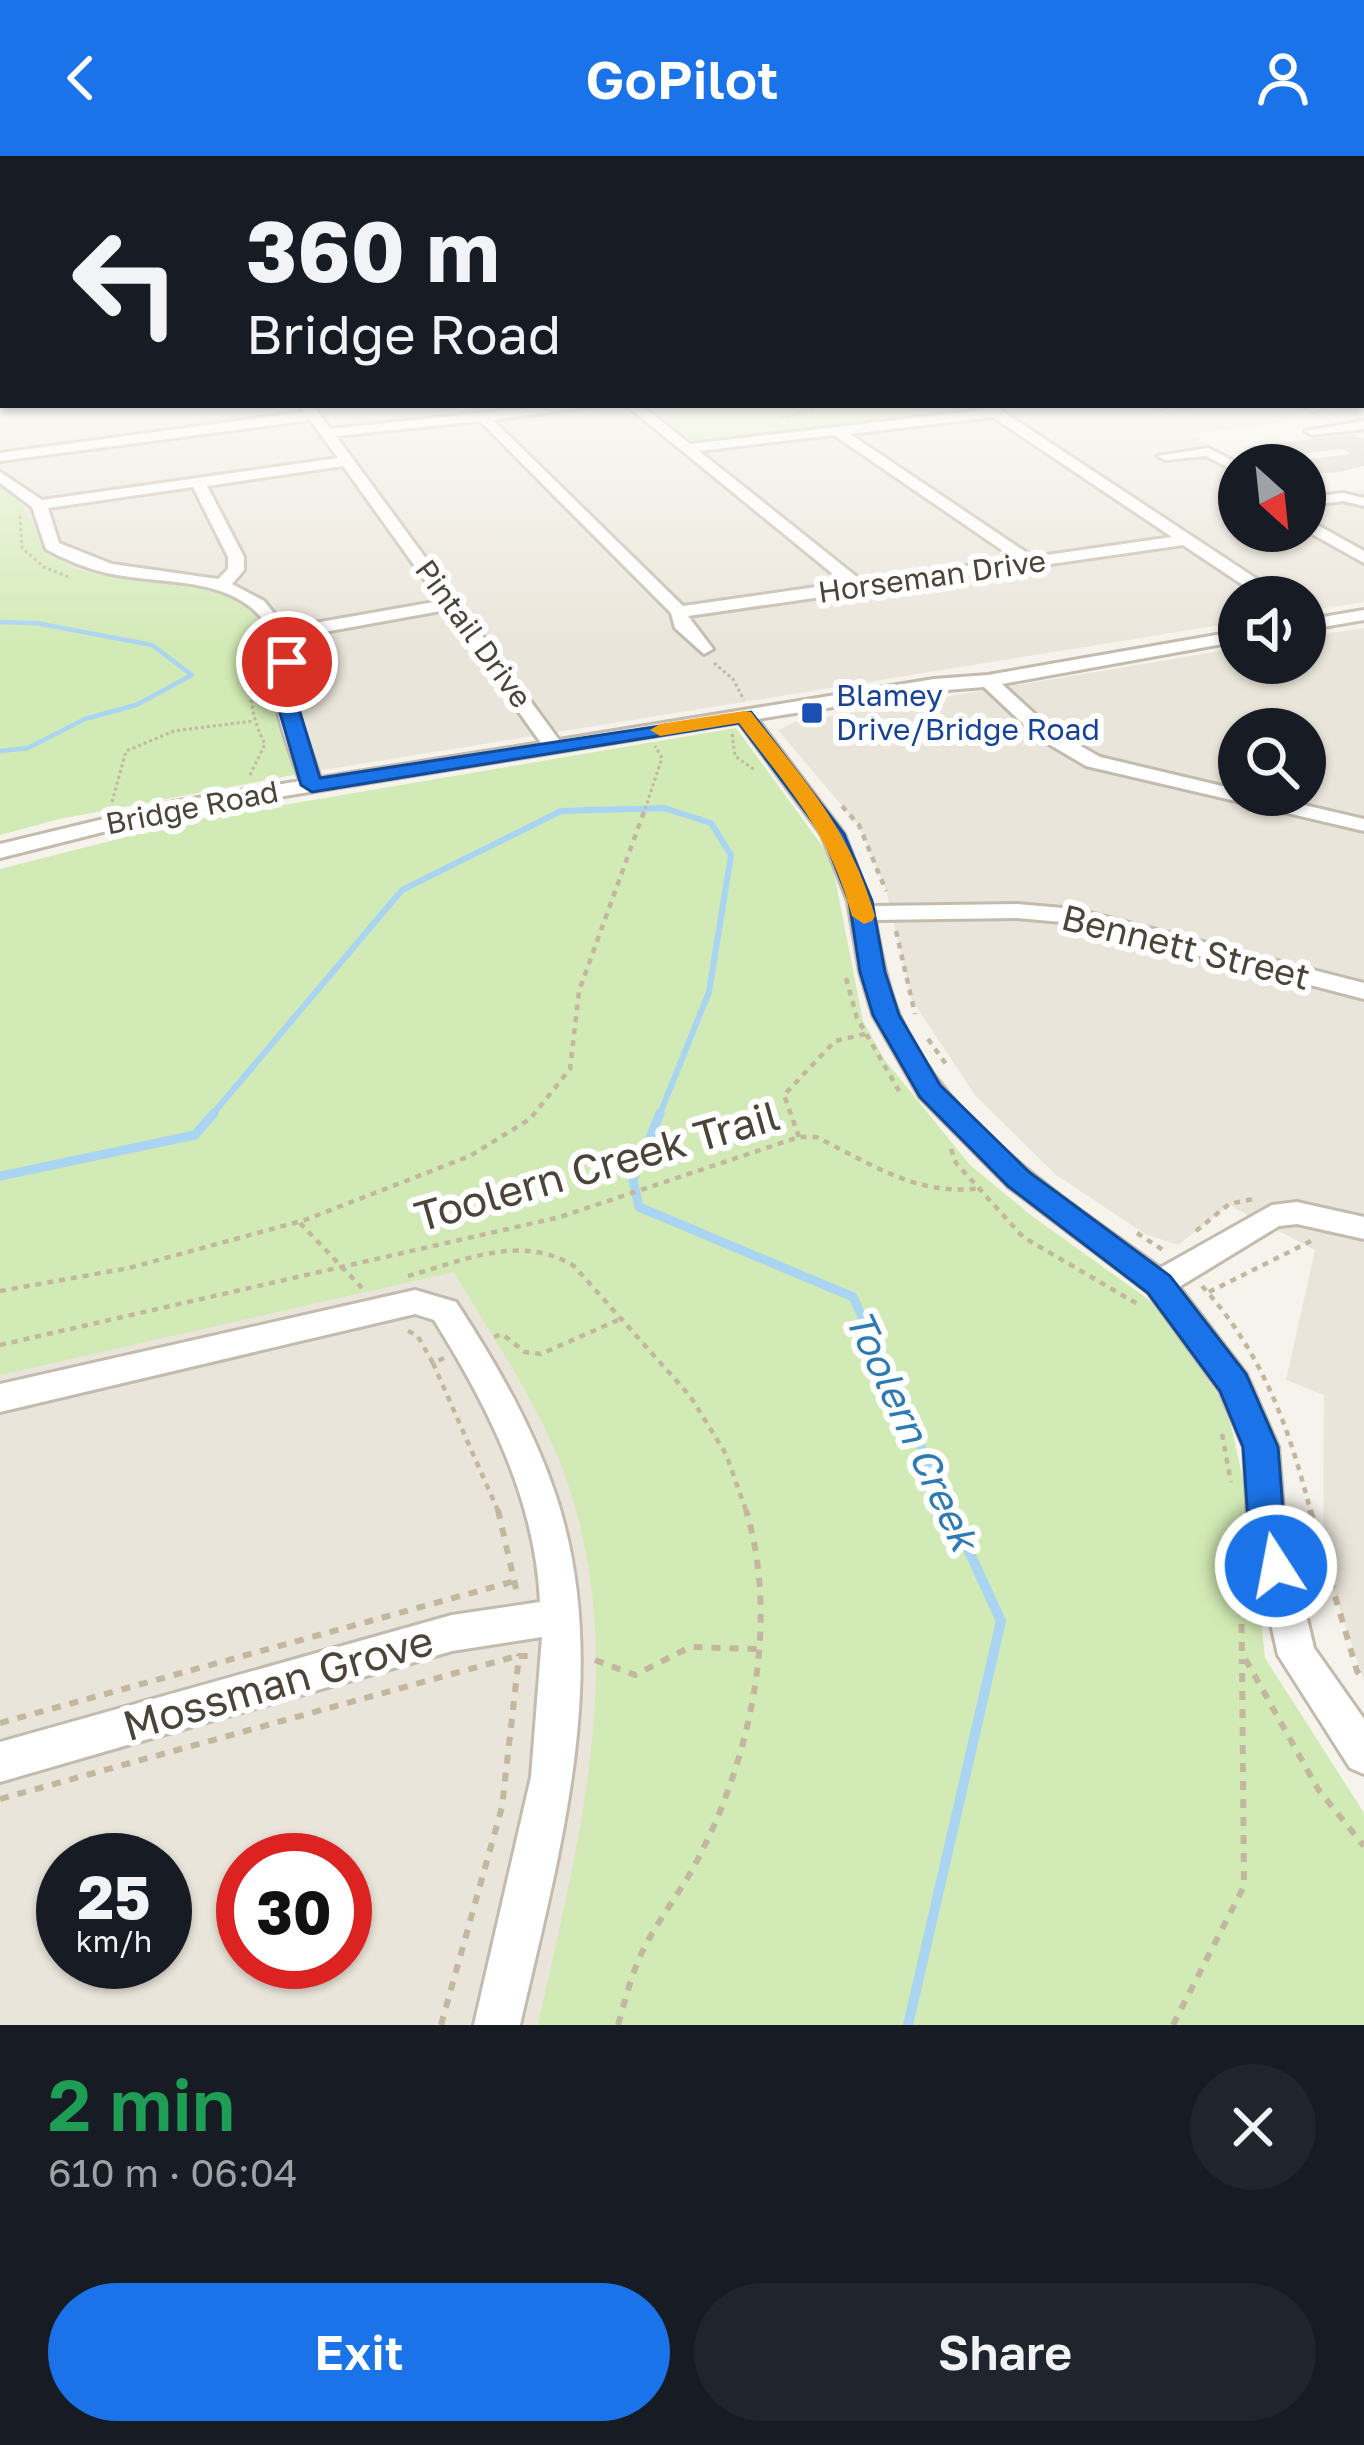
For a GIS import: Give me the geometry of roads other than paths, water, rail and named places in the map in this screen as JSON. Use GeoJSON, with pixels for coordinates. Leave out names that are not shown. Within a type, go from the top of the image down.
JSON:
{"type":"FeatureCollection","features":[{"type":"Feature","properties":{"kind":"street"},"geometry":{"type":"LineString","coordinates":[[39,505],[247,475]]}},
{"type":"Feature","properties":{"kind":"street","name":"Pintail Drive"},"geometry":{"type":"LineString","coordinates":[[359,475],[554,747]]}},
{"type":"Feature","properties":{"kind":"street"},"geometry":{"type":"LineString","coordinates":[[542,475],[679,612],[681,624],[704,649]]}},
{"type":"Feature","properties":{"kind":"street"},"geometry":{"type":"LineString","coordinates":[[721,475],[859,587]]}},
{"type":"Feature","properties":{"kind":"street"},"geometry":{"type":"LineString","coordinates":[[902,475],[1031,562]]}},
{"type":"Feature","properties":{"kind":"street"},"geometry":{"type":"LineString","coordinates":[[1089,475],[1240,576]]}},
{"type":"Feature","properties":{"kind":"street"},"geometry":{"type":"LineString","coordinates":[[0,476],[39,505],[52,546],[84,566],[224,582],[253,602],[281,634],[287,662],[285,696],[312,785]]}},
{"type":"Feature","properties":{"kind":"street"},"geometry":{"type":"LineString","coordinates":[[199,482],[236,556],[236,570],[224,582]]}},
{"type":"Feature","properties":{"kind":"street"},"geometry":{"type":"LineString","coordinates":[[1326,499],[1364,502]]}},
{"type":"Feature","properties":{"kind":"street"},"geometry":{"type":"LineString","coordinates":[[1326,535],[1364,558]]}},
{"type":"Feature","properties":{"kind":"street","name":"Horseman Drive"},"geometry":{"type":"LineString","coordinates":[[679,612],[1185,540]]}},
{"type":"Feature","properties":{"kind":"street"},"geometry":{"type":"LineString","coordinates":[[281,634],[452,604]]}},
{"type":"Feature","properties":{"kind":"street"},"geometry":{"type":"LineString","coordinates":[[1326,620],[1364,615]]}},
{"type":"Feature","properties":{"kind":"street","name":"Bridge Road"},"geometry":{"type":"LineString","coordinates":[[0,851],[174,808],[554,747],[745,710],[988,681],[1218,640]]}},
{"type":"Feature","properties":{"kind":"street"},"geometry":{"type":"LineString","coordinates":[[988,681],[1054,741],[1093,762],[1364,825]]}},
{"type":"Feature","properties":{"kind":"street"},"geometry":{"type":"LineString","coordinates":[[745,710],[833,834],[877,913],[872,972],[886,1015],[929,1091],[1018,1179],[1165,1289],[1234,1384],[1261,1447],[1266,1522],[1297,1655],[1364,1754]]}},
{"type":"Feature","properties":{"kind":"street","name":"Bennett Street"},"geometry":{"type":"LineString","coordinates":[[877,913],[1074,916],[1364,991]]}},
{"type":"Feature","properties":{"kind":"street"},"geometry":{"type":"LineString","coordinates":[[1165,1289],[1272,1216],[1297,1213],[1364,1228]]}},
{"type":"Feature","properties":{"kind":"street"},"geometry":{"type":"LineString","coordinates":[[0,1398],[415,1302],[445,1311],[533,1478],[550,1541],[529,1618],[563,1657],[547,1813],[497,2025]]}},
{"type":"Feature","properties":{"kind":"street","name":"Mossman Grove"},"geometry":{"type":"LineString","coordinates":[[0,1762],[452,1633],[529,1618]]}},
{"type":"Feature","properties":{"kind":"waterway","name":"Toolern Creek"},"geometry":{"type":"LineString","coordinates":[[0,622],[36,623],[152,645],[192,675],[136,705],[85,719],[28,748],[0,751]]}},
{"type":"Feature","properties":{"kind":"waterway","name":"Toolern Creek"},"geometry":{"type":"LineString","coordinates":[[630,809],[664,808],[711,823],[731,855],[709,992],[659,1116]]}},
{"type":"Feature","properties":{"kind":"waterway","name":"Toolern Creek"},"geometry":{"type":"LineString","coordinates":[[585,809],[630,809]]}},
{"type":"Feature","properties":{"kind":"waterway","name":"Toolern Creek"},"geometry":{"type":"LineString","coordinates":[[211,1116],[402,890],[561,811],[630,809]]}},
{"type":"Feature","properties":{"kind":"waterway","name":"Toolern Creek"},"geometry":{"type":"LineString","coordinates":[[630,809],[667,809]]}},
{"type":"Feature","properties":{"kind":"waterway","name":"Toolern Creek"},"geometry":{"type":"LineString","coordinates":[[0,1176],[195,1135],[214,1113]]}},
{"type":"Feature","properties":{"kind":"waterway","name":"Toolern Creek"},"geometry":{"type":"LineString","coordinates":[[660,1113],[633,1180],[639,1207],[853,1297],[951,1513]]}},
{"type":"Feature","properties":{"kind":"waterway","name":"Toolern Creek"},"geometry":{"type":"LineString","coordinates":[[908,2025],[1001,1621],[950,1510]]}},
{"type":"Feature","properties":{"kind":"place","name":"Blamey Drive/Bridge Road"},"geometry":{"type":"Point","coordinates":[812,713]}}]}
